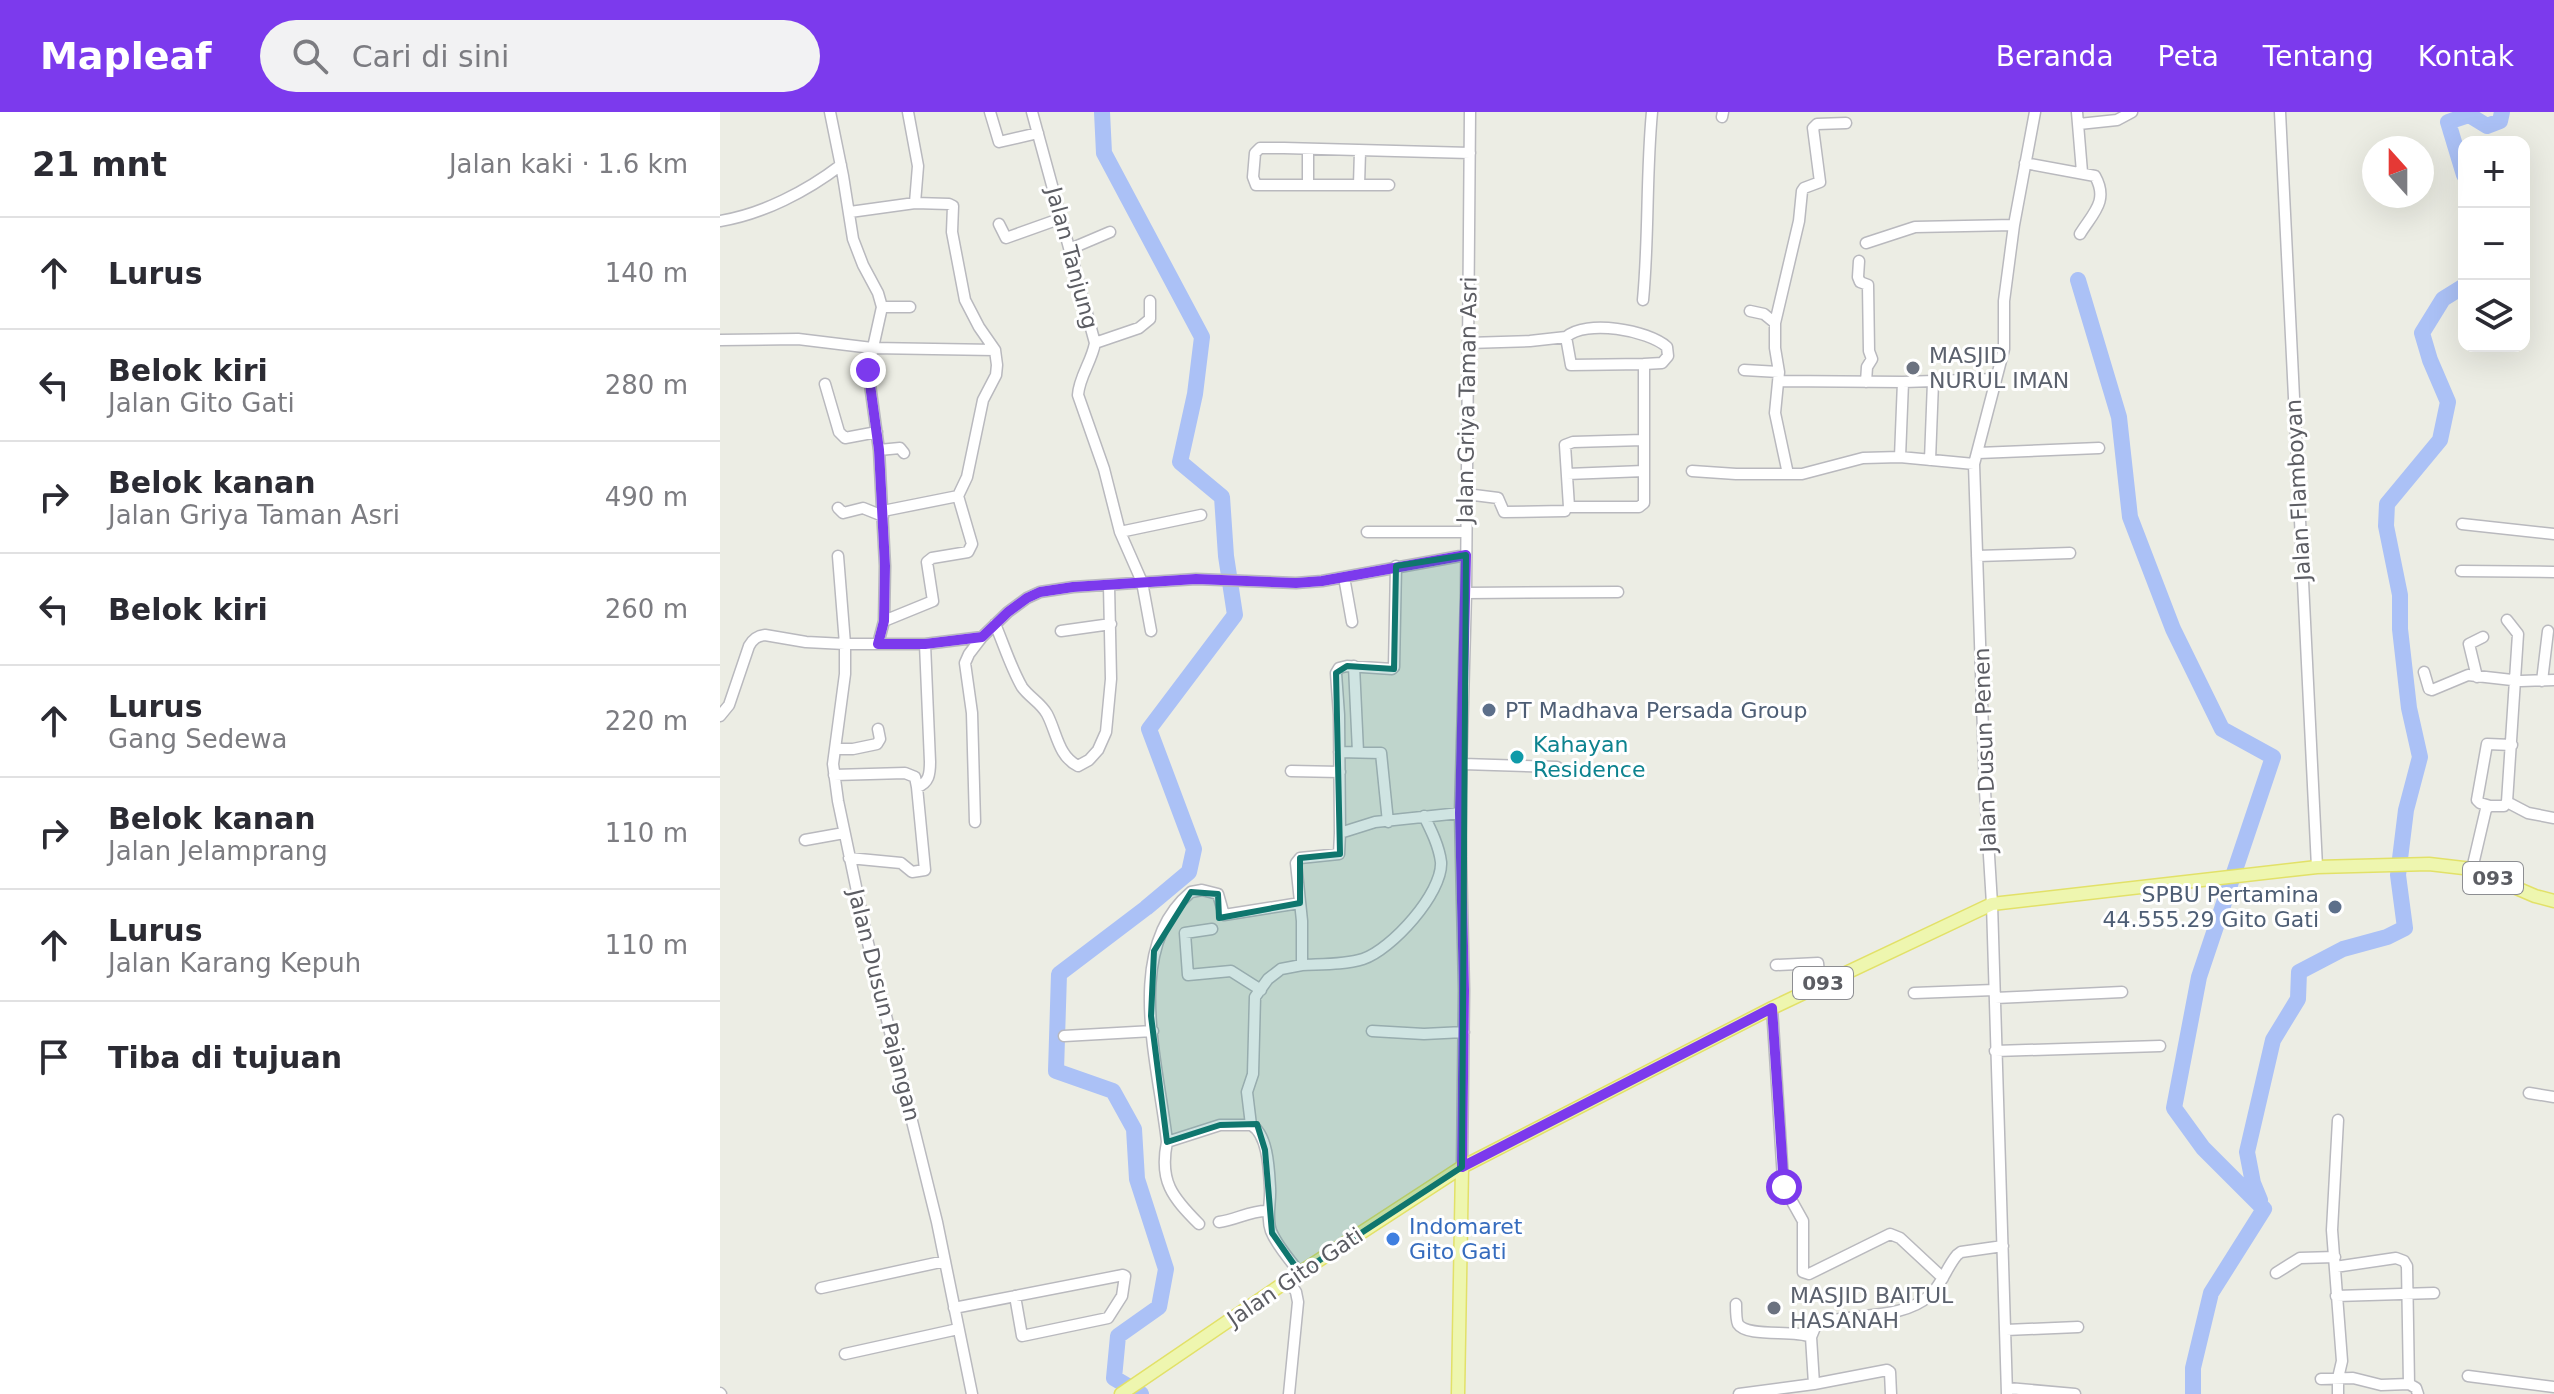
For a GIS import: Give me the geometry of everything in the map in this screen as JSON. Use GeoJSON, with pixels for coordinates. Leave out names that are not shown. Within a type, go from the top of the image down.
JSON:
{"type":"FeatureCollection","features":[{"type":"Feature","properties":{"kind":"main road","name":"Jalan Gito Gati"},"geometry":{"type":"LineString","coordinates":[[1121,1394],[1462,1167],[1820,984],[1992,904],[2317,867],[2429,864],[2472,869],[2554,901]]}},
{"type":"Feature","properties":{"kind":"main road"},"geometry":{"type":"LineString","coordinates":[[1458,1394],[1462,1167]]}},
{"type":"Feature","properties":{"kind":"street"},"geometry":{"type":"LineString","coordinates":[[830,112],[857,251],[873,280],[882,307],[868,370],[879,450],[886,581],[884,621],[878,644]]}},
{"type":"Feature","properties":{"kind":"street"},"geometry":{"type":"LineString","coordinates":[[908,112],[918,166],[915,203]]}},
{"type":"Feature","properties":{"kind":"street"},"geometry":{"type":"LineString","coordinates":[[990,112],[999,142],[1038,133]]}},
{"type":"Feature","properties":{"kind":"street","name":"Jalan Tanjung"},"geometry":{"type":"LineString","coordinates":[[1032,112],[1095,343],[1093,358],[1078,385],[1078,395],[1104,469],[1120,532],[1142,582],[1151,631]]}},
{"type":"Feature","properties":{"kind":"street","name":"Jalan Griya Taman Asri"},"geometry":{"type":"LineString","coordinates":[[1462,1167],[1464,1032],[1460,813],[1466,593],[1470,112]]}},
{"type":"Feature","properties":{"kind":"street"},"geometry":{"type":"LineString","coordinates":[[1643,300],[1649,227],[1652,112]]}},
{"type":"Feature","properties":{"kind":"street","name":"Jalan Dusun Penen"},"geometry":{"type":"LineString","coordinates":[[2008,1391],[1992,904],[1985,791],[1976,458],[2004,349],[2004,301],[2014,225],[2035,112]]}},
{"type":"Feature","properties":{"kind":"street"},"geometry":{"type":"LineString","coordinates":[[2082,172],[2078,118],[2117,120],[2132,112]]}},
{"type":"Feature","properties":{"kind":"street","name":"Jalan Flamboyan"},"geometry":{"type":"LineString","coordinates":[[2280,112],[2317,867]]}},
{"type":"Feature","properties":{"kind":"street"},"geometry":{"type":"LineString","coordinates":[[1788,474],[1775,413],[1779,377],[1775,323],[1799,221],[1802,191],[1820,182],[1813,128],[1817,124],[1846,123]]}},
{"type":"Feature","properties":{"kind":"street"},"geometry":{"type":"LineString","coordinates":[[1389,185],[1256,185],[1253,177],[1255,153],[1260,148],[1470,153]]}},
{"type":"Feature","properties":{"kind":"street"},"geometry":{"type":"LineString","coordinates":[[1308,150],[1308,185]]}},
{"type":"Feature","properties":{"kind":"street"},"geometry":{"type":"LineString","coordinates":[[1359,185],[1360,151]]}},
{"type":"Feature","properties":{"kind":"street"},"geometry":{"type":"LineString","coordinates":[[2025,163],[2095,176],[2102,194],[2100,204],[2080,234]]}},
{"type":"Feature","properties":{"kind":"street"},"geometry":{"type":"LineString","coordinates":[[720,221],[784,199],[817,183],[841,165]]}},
{"type":"Feature","properties":{"kind":"street"},"geometry":{"type":"LineString","coordinates":[[850,212],[915,203],[953,206],[952,232],[965,300],[995,350],[996,375],[983,400],[967,477],[958,496],[972,538],[968,552],[932,558],[927,562],[933,601],[884,621]]}},
{"type":"Feature","properties":{"kind":"street"},"geometry":{"type":"LineString","coordinates":[[999,224],[1006,238],[1062,218]]}},
{"type":"Feature","properties":{"kind":"street"},"geometry":{"type":"LineString","coordinates":[[1866,243],[1915,227],[2014,225]]}},
{"type":"Feature","properties":{"kind":"street"},"geometry":{"type":"LineString","coordinates":[[1070,249],[1110,232]]}},
{"type":"Feature","properties":{"kind":"street"},"geometry":{"type":"LineString","coordinates":[[1859,261],[1858,277],[1860,282],[1868,285],[1869,351],[1872,359],[1867,367],[1866,382]]}},
{"type":"Feature","properties":{"kind":"street"},"geometry":{"type":"LineString","coordinates":[[1095,343],[1139,328],[1150,319],[1150,301]]}},
{"type":"Feature","properties":{"kind":"street"},"geometry":{"type":"LineString","coordinates":[[882,307],[910,307]]}},
{"type":"Feature","properties":{"kind":"street"},"geometry":{"type":"LineString","coordinates":[[1750,311],[1764,314],[1775,323]]}},
{"type":"Feature","properties":{"kind":"street"},"geometry":{"type":"LineString","coordinates":[[1468,343],[1530,341],[1566,337],[1571,332],[1581,330],[1617,328],[1643,333],[1660,341],[1667,347],[1668,356],[1662,363],[1571,365],[1566,337]]}},
{"type":"Feature","properties":{"kind":"street"},"geometry":{"type":"LineString","coordinates":[[720,340],[798,339],[872,348],[995,350]]}},
{"type":"Feature","properties":{"kind":"street"},"geometry":{"type":"LineString","coordinates":[[1643,440],[1569,442],[1564,448],[1569,507],[1639,507],[1644,500],[1644,364]]}},
{"type":"Feature","properties":{"kind":"street"},"geometry":{"type":"LineString","coordinates":[[1744,370],[1779,377],[1866,382],[1996,379]]}},
{"type":"Feature","properties":{"kind":"street"},"geometry":{"type":"LineString","coordinates":[[1900,457],[1903,382]]}},
{"type":"Feature","properties":{"kind":"street"},"geometry":{"type":"LineString","coordinates":[[1930,460],[1933,382]]}},
{"type":"Feature","properties":{"kind":"street"},"geometry":{"type":"LineString","coordinates":[[825,384],[839,432],[845,438],[877,432]]}},
{"type":"Feature","properties":{"kind":"street"},"geometry":{"type":"LineString","coordinates":[[879,450],[900,448],[904,453]]}},
{"type":"Feature","properties":{"kind":"street"},"geometry":{"type":"LineString","coordinates":[[1692,471],[1788,474],[1818,471],[1852,459],[1976,458],[2099,448]]}},
{"type":"Feature","properties":{"kind":"street"},"geometry":{"type":"LineString","coordinates":[[1567,474],[1644,471]]}},
{"type":"Feature","properties":{"kind":"street"},"geometry":{"type":"LineString","coordinates":[[1466,494],[1498,498],[1504,512],[1565,511]]}},
{"type":"Feature","properties":{"kind":"street"},"geometry":{"type":"LineString","coordinates":[[838,508],[843,513],[863,508],[883,514],[958,496]]}},
{"type":"Feature","properties":{"kind":"street"},"geometry":{"type":"LineString","coordinates":[[1120,532],[1201,515]]}},
{"type":"Feature","properties":{"kind":"street"},"geometry":{"type":"LineString","coordinates":[[2462,524],[2554,534]]}},
{"type":"Feature","properties":{"kind":"street"},"geometry":{"type":"LineString","coordinates":[[1367,532],[1465,532]]}},
{"type":"Feature","properties":{"kind":"street"},"geometry":{"type":"LineString","coordinates":[[1977,556],[2070,553]]}},
{"type":"Feature","properties":{"kind":"street"},"geometry":{"type":"LineString","coordinates":[[975,822],[972,713],[965,663],[995,624],[1020,603],[1040,592],[1196,579],[1296,583],[1466,555]]}},
{"type":"Feature","properties":{"kind":"street","name":"Jalan Dusun Pajangan"},"geometry":{"type":"LineString","coordinates":[[838,556],[845,644],[844,686],[834,775],[867,939],[937,1222],[972,1394]]}},
{"type":"Feature","properties":{"kind":"street"},"geometry":{"type":"LineString","coordinates":[[1302,965],[1302,921],[1296,863],[1300,858],[1339,854],[1336,673],[1339,668],[1354,666],[1394,667],[1396,566]]}},
{"type":"Feature","properties":{"kind":"street"},"geometry":{"type":"LineString","coordinates":[[2461,571],[2554,572]]}},
{"type":"Feature","properties":{"kind":"street"},"geometry":{"type":"LineString","coordinates":[[1344,577],[1352,622]]}},
{"type":"Feature","properties":{"kind":"street"},"geometry":{"type":"LineString","coordinates":[[995,624],[1024,690],[1041,705],[1048,715],[1059,747],[1078,766],[1098,750],[1106,732],[1111,679],[1109,585]]}},
{"type":"Feature","properties":{"kind":"street"},"geometry":{"type":"LineString","coordinates":[[1466,593],[1618,592]]}},
{"type":"Feature","properties":{"kind":"street"},"geometry":{"type":"LineString","coordinates":[[2507,620],[2518,634],[2517,681],[2512,745],[2507,802],[2504,806],[2480,803],[2477,800],[2487,744],[2512,745]]}},
{"type":"Feature","properties":{"kind":"street"},"geometry":{"type":"LineString","coordinates":[[1061,631],[1111,624]]}},
{"type":"Feature","properties":{"kind":"street"},"geometry":{"type":"LineString","coordinates":[[2542,681],[2548,631]]}},
{"type":"Feature","properties":{"kind":"street"},"geometry":{"type":"LineString","coordinates":[[720,716],[749,646],[759,636],[845,644],[925,644],[982,637]]}},
{"type":"Feature","properties":{"kind":"street"},"geometry":{"type":"LineString","coordinates":[[2477,677],[2469,644],[2483,637]]}},
{"type":"Feature","properties":{"kind":"street"},"geometry":{"type":"LineString","coordinates":[[917,787],[924,785],[930,771],[925,644]]}},
{"type":"Feature","properties":{"kind":"street"},"geometry":{"type":"LineString","coordinates":[[1354,666],[1358,752]]}},
{"type":"Feature","properties":{"kind":"street"},"geometry":{"type":"LineString","coordinates":[[2424,672],[2432,690],[2466,675],[2517,681],[2554,680]]}},
{"type":"Feature","properties":{"kind":"street"},"geometry":{"type":"LineString","coordinates":[[835,749],[847,750],[877,744],[880,739],[878,729]]}},
{"type":"Feature","properties":{"kind":"street"},"geometry":{"type":"LineString","coordinates":[[1339,752],[1382,754],[1388,822]]}},
{"type":"Feature","properties":{"kind":"street"},"geometry":{"type":"LineString","coordinates":[[1463,764],[1557,767]]}},
{"type":"Feature","properties":{"kind":"street"},"geometry":{"type":"LineString","coordinates":[[1291,771],[1340,772]]}},
{"type":"Feature","properties":{"kind":"street"},"geometry":{"type":"LineString","coordinates":[[834,775],[905,773],[915,777],[917,787],[925,870],[912,872],[901,863],[849,858]]}},
{"type":"Feature","properties":{"kind":"street"},"geometry":{"type":"LineString","coordinates":[[2507,802],[2528,813],[2554,818]]}},
{"type":"Feature","properties":{"kind":"street"},"geometry":{"type":"LineString","coordinates":[[2472,869],[2486,809],[2490,806]]}},
{"type":"Feature","properties":{"kind":"street"},"geometry":{"type":"LineString","coordinates":[[1340,833],[1375,822],[1460,813]]}},
{"type":"Feature","properties":{"kind":"street"},"geometry":{"type":"LineString","coordinates":[[1251,1125],[1247,1092],[1253,1074],[1255,997],[1268,979],[1281,969],[1359,961],[1384,948],[1404,930],[1433,888],[1441,865],[1424,816]]}},
{"type":"Feature","properties":{"kind":"street"},"geometry":{"type":"LineString","coordinates":[[805,840],[844,833]]}},
{"type":"Feature","properties":{"kind":"street"},"geometry":{"type":"LineString","coordinates":[[1199,1224],[1165,1180],[1163,1159],[1167,1142],[1153,1031],[1150,973],[1154,951],[1167,921],[1188,893],[1202,890],[1218,894],[1224,915],[1300,903]]}},
{"type":"Feature","properties":{"kind":"street"},"geometry":{"type":"LineString","coordinates":[[1212,929],[1185,933],[1188,975],[1231,971],[1261,990]]}},
{"type":"Feature","properties":{"kind":"street"},"geometry":{"type":"LineString","coordinates":[[1776,965],[1818,963],[1820,984]]}},
{"type":"Feature","properties":{"kind":"street"},"geometry":{"type":"LineString","coordinates":[[1914,993],[2122,992]]}},
{"type":"Feature","properties":{"kind":"street"},"geometry":{"type":"LineString","coordinates":[[1772,1008],[1783,1179],[1784,1187],[1803,1221],[1803,1272],[1809,1274],[1890,1234],[1900,1238],[1943,1278]]}},
{"type":"Feature","properties":{"kind":"street"},"geometry":{"type":"LineString","coordinates":[[1064,1036],[1153,1031]]}},
{"type":"Feature","properties":{"kind":"street"},"geometry":{"type":"LineString","coordinates":[[1372,1031],[1424,1034],[1464,1032]]}},
{"type":"Feature","properties":{"kind":"street"},"geometry":{"type":"LineString","coordinates":[[1995,1051],[2160,1046]]}},
{"type":"Feature","properties":{"kind":"street"},"geometry":{"type":"LineString","coordinates":[[2529,1093],[2554,1097]]}},
{"type":"Feature","properties":{"kind":"street"},"geometry":{"type":"LineString","coordinates":[[2338,1120],[2332,1230],[2342,1361],[2338,1394]]}},
{"type":"Feature","properties":{"kind":"street"},"geometry":{"type":"LineString","coordinates":[[1167,1142],[1220,1125],[1251,1125],[1259,1131],[1270,1188],[1268,1211],[1272,1233],[1294,1276],[1298,1302],[1289,1394]]}},
{"type":"Feature","properties":{"kind":"street"},"geometry":{"type":"LineString","coordinates":[[1219,1222],[1268,1211]]}},
{"type":"Feature","properties":{"kind":"street"},"geometry":{"type":"LineString","coordinates":[[1814,1384],[1811,1337],[1813,1328],[1818,1324],[1876,1316],[1906,1307],[1932,1293],[1961,1252],[2003,1246]]}},
{"type":"Feature","properties":{"kind":"street"},"geometry":{"type":"LineString","coordinates":[[2276,1273],[2300,1258],[2335,1262],[2400,1258],[2407,1266],[2409,1384]]}},
{"type":"Feature","properties":{"kind":"street"},"geometry":{"type":"LineString","coordinates":[[821,1288],[945,1261]]}},
{"type":"Feature","properties":{"kind":"street"},"geometry":{"type":"LineString","coordinates":[[954,1308],[1015,1296],[1123,1275],[1125,1276],[1122,1296],[1108,1318],[1022,1336],[1015,1296]]}},
{"type":"Feature","properties":{"kind":"street"},"geometry":{"type":"LineString","coordinates":[[2336,1296],[2434,1293]]}},
{"type":"Feature","properties":{"kind":"street"},"geometry":{"type":"LineString","coordinates":[[1736,1304],[1741,1327],[1811,1337]]}},
{"type":"Feature","properties":{"kind":"street"},"geometry":{"type":"LineString","coordinates":[[2006,1330],[2078,1327]]}},
{"type":"Feature","properties":{"kind":"street"},"geometry":{"type":"LineString","coordinates":[[845,1354],[958,1329]]}},
{"type":"Feature","properties":{"kind":"street"},"geometry":{"type":"LineString","coordinates":[[1739,1394],[1887,1370],[1890,1372],[1891,1394]]}},
{"type":"Feature","properties":{"kind":"street"},"geometry":{"type":"LineString","coordinates":[[2468,1376],[2554,1387]]}},
{"type":"Feature","properties":{"kind":"street"},"geometry":{"type":"LineString","coordinates":[[2321,1379],[2353,1378],[2381,1385],[2409,1384],[2416,1388],[2418,1394]]}},
{"type":"Feature","properties":{"kind":"street"},"geometry":{"type":"LineString","coordinates":[[2008,1391],[2075,1394]]}},
{"type":"Feature","properties":{"kind":"highlighted area"},"geometry":{"type":"Polygon","coordinates":[[[1466,555],[1462,1167],[1300,1273],[1272,1233],[1265,1150],[1257,1124],[1220,1125],[1167,1142],[1151,1016],[1154,951],[1191,892],[1218,894],[1219,918],[1300,903],[1300,858],[1340,854],[1336,673],[1347,666],[1394,669],[1396,566],[1466,555]]]}},
{"type":"Feature","properties":{"kind":"waterway"},"geometry":{"type":"LineString","coordinates":[[1102,112],[1104,153],[1202,337],[1195,394],[1180,462],[1222,497],[1226,556],[1235,615],[1149,729],[1194,849],[1189,872],[1059,974],[1056,1071],[1113,1091],[1134,1129],[1137,1179],[1166,1269],[1159,1307],[1118,1336],[1114,1378],[1141,1394]]}},
{"type":"Feature","properties":{"kind":"waterway"},"geometry":{"type":"LineString","coordinates":[[2458,155],[2448,122],[2469,115],[2487,126],[2500,121],[2502,112]]}},
{"type":"Feature","properties":{"kind":"waterway"},"geometry":{"type":"LineString","coordinates":[[2078,280],[2119,417],[2130,517],[2173,629],[2222,729],[2273,757],[2199,977],[2174,1108],[2203,1148],[2264,1209],[2211,1293],[2193,1368],[2193,1394]]}},
{"type":"Feature","properties":{"kind":"waterway"},"geometry":{"type":"LineString","coordinates":[[2260,1200],[2247,1152],[2273,1040],[2298,999],[2299,972],[2343,949],[2387,937],[2405,928],[2398,875],[2406,810],[2420,757],[2409,708],[2400,629],[2400,595],[2386,526],[2387,504],[2440,440],[2448,402],[2422,333],[2443,299],[2458,290]]}},
{"type":"Feature","properties":{"kind":"place","name":"MASJID NURUL IMAN"},"geometry":{"type":"Point","coordinates":[1913,368]}},
{"type":"Feature","properties":{"kind":"place","name":"PT Madhava Persada Group"},"geometry":{"type":"Point","coordinates":[1489,710]}},
{"type":"Feature","properties":{"kind":"place","name":"Kahayan Residence"},"geometry":{"type":"Point","coordinates":[1517,757]}},
{"type":"Feature","properties":{"kind":"place","name":"SPBU Pertamina 44.555.29 Gito Gati"},"geometry":{"type":"Point","coordinates":[2335,907]}},
{"type":"Feature","properties":{"kind":"place","name":"Indomaret Gito Gati"},"geometry":{"type":"Point","coordinates":[1393,1239]}},
{"type":"Feature","properties":{"kind":"place","name":"MASJID BAITUL HASANAH"},"geometry":{"type":"Point","coordinates":[1774,1308]}},
{"type":"Feature","properties":{"kind":"route"},"geometry":{"type":"LineString","coordinates":[[868,370],[879,450],[885,566],[884,621],[878,644],[925,644],[982,637],[1027,598],[1040,592],[1073,587],[1196,579],[1296,583],[1322,581],[1466,555],[1460,813],[1464,990],[1462,1167],[1772,1008],[1784,1187]]}}]}
